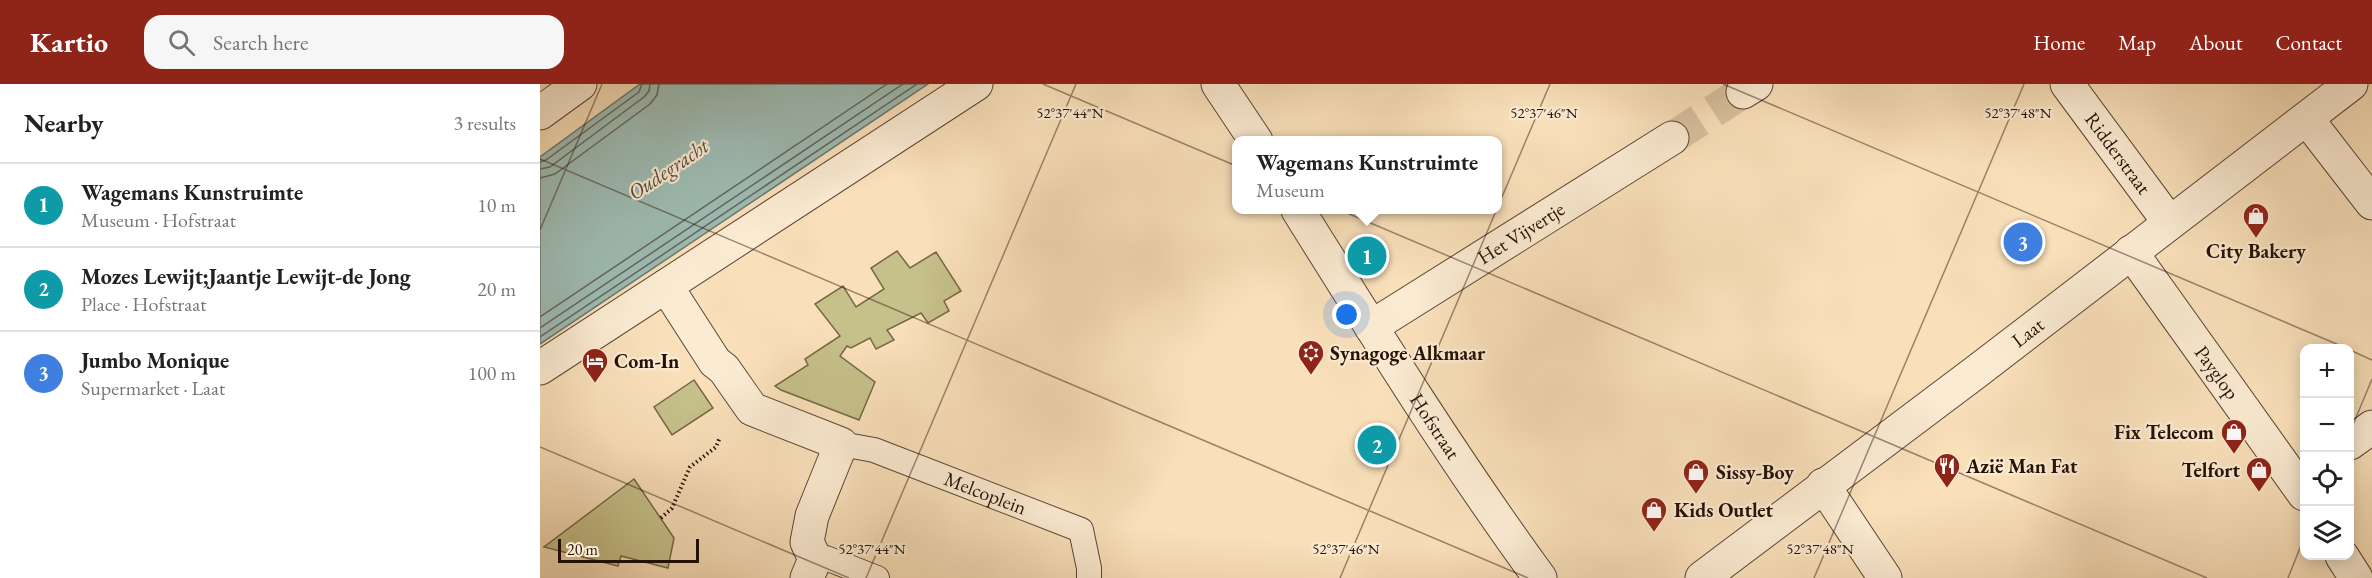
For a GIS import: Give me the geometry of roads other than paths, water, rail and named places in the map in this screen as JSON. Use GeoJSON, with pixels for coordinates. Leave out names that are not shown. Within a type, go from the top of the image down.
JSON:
{"type":"FeatureCollection","features":[{"type":"Feature","properties":{"kind":"street"},"geometry":{"type":"LineString","coordinates":[[540,113],[580,84]]}},
{"type":"Feature","properties":{"kind":"street"},"geometry":{"type":"LineString","coordinates":[[540,368],[976,84]]}},
{"type":"Feature","properties":{"kind":"street"},"geometry":{"type":"LineString","coordinates":[[1218,84],[1253,136]]}},
{"type":"Feature","properties":{"kind":"street","name":"Ridderstraat"},"geometry":{"type":"LineString","coordinates":[[2067,84],[2169,222]]}},
{"type":"Feature","properties":{"kind":"street","name":"Laat"},"geometry":{"type":"LineString","coordinates":[[1702,578],[1976,372],[2351,84]]}},
{"type":"Feature","properties":{"kind":"street"},"geometry":{"type":"LineString","coordinates":[[2307,119],[2372,203]]}},
{"type":"Feature","properties":{"kind":"street","name":"Het Vijvertje"},"geometry":{"type":"LineString","coordinates":[[1371,327],[1671,138]]}},
{"type":"Feature","properties":{"kind":"street","name":"Hofstraat"},"geometry":{"type":"LineString","coordinates":[[1301,214],[1371,327],[1482,498],[1539,578]]}},
{"type":"Feature","properties":{"kind":"street","name":"Payglop"},"geometry":{"type":"LineString","coordinates":[[2131,252],[2300,480]]}},
{"type":"Feature","properties":{"kind":"street","name":"Melcoplein"},"geometry":{"type":"LineString","coordinates":[[666,286],[715,362],[724,369],[752,409],[841,444]]}},
{"type":"Feature","properties":{"kind":"street"},"geometry":{"type":"LineString","coordinates":[[2354,440],[2372,427]]}},
{"type":"Feature","properties":{"kind":"street"},"geometry":{"type":"LineString","coordinates":[[811,569],[807,542],[812,516],[841,444]]}},
{"type":"Feature","properties":{"kind":"street"},"geometry":{"type":"LineString","coordinates":[[1823,485],[1885,578]]}},
{"type":"Feature","properties":{"kind":"street"},"geometry":{"type":"LineString","coordinates":[[2345,560],[2356,578]]}},
{"type":"Feature","properties":{"kind":"lane","name":"Melcoplein"},"geometry":{"type":"LineString","coordinates":[[841,444],[874,450],[1081,530],[1089,578]]}},
{"type":"Feature","properties":{"kind":"lane"},"geometry":{"type":"LineString","coordinates":[[811,569],[826,558],[877,578]]}},
{"type":"Feature","properties":{"kind":"water","name":"Oudegracht"},"geometry":{"type":"Polygon","coordinates":[[[640,84],[928,84],[540,344],[540,157],[640,84]]]}},
{"type":"Feature","properties":{"kind":"tunnel"},"geometry":{"type":"LineString","coordinates":[[1672,138],[1743,92]]}},
{"type":"Feature","properties":{"kind":"place","name":"City Bakery"},"geometry":{"type":"Point","coordinates":[2256,239]}},
{"type":"Feature","properties":{"kind":"place","name":"Jumbo Monique"},"geometry":{"type":"Point","coordinates":[2023,242]}},
{"type":"Feature","properties":{"kind":"place","name":"Wagemans Kunstruimte"},"geometry":{"type":"Point","coordinates":[1367,256]}},
{"type":"Feature","properties":{"kind":"place","name":"Synagoge Alkmaar"},"geometry":{"type":"Point","coordinates":[1311,376]}},
{"type":"Feature","properties":{"kind":"place","name":"Com-In"},"geometry":{"type":"Point","coordinates":[595,384]}},
{"type":"Feature","properties":{"kind":"place","name":"Mozes Lewijt;Jaantje Lewijt-de Jong"},"geometry":{"type":"Point","coordinates":[1377,445]}},
{"type":"Feature","properties":{"kind":"place","name":"Fix Telecom"},"geometry":{"type":"Point","coordinates":[2234,455]}},
{"type":"Feature","properties":{"kind":"place","name":"Azië Man Fat"},"geometry":{"type":"Point","coordinates":[1947,489]}},
{"type":"Feature","properties":{"kind":"place","name":"Telfort"},"geometry":{"type":"Point","coordinates":[2259,493]}},
{"type":"Feature","properties":{"kind":"place","name":"Sissy-Boy"},"geometry":{"type":"Point","coordinates":[1696,495]}},
{"type":"Feature","properties":{"kind":"place","name":"Kids Outlet"},"geometry":{"type":"Point","coordinates":[1654,533]}}]}
